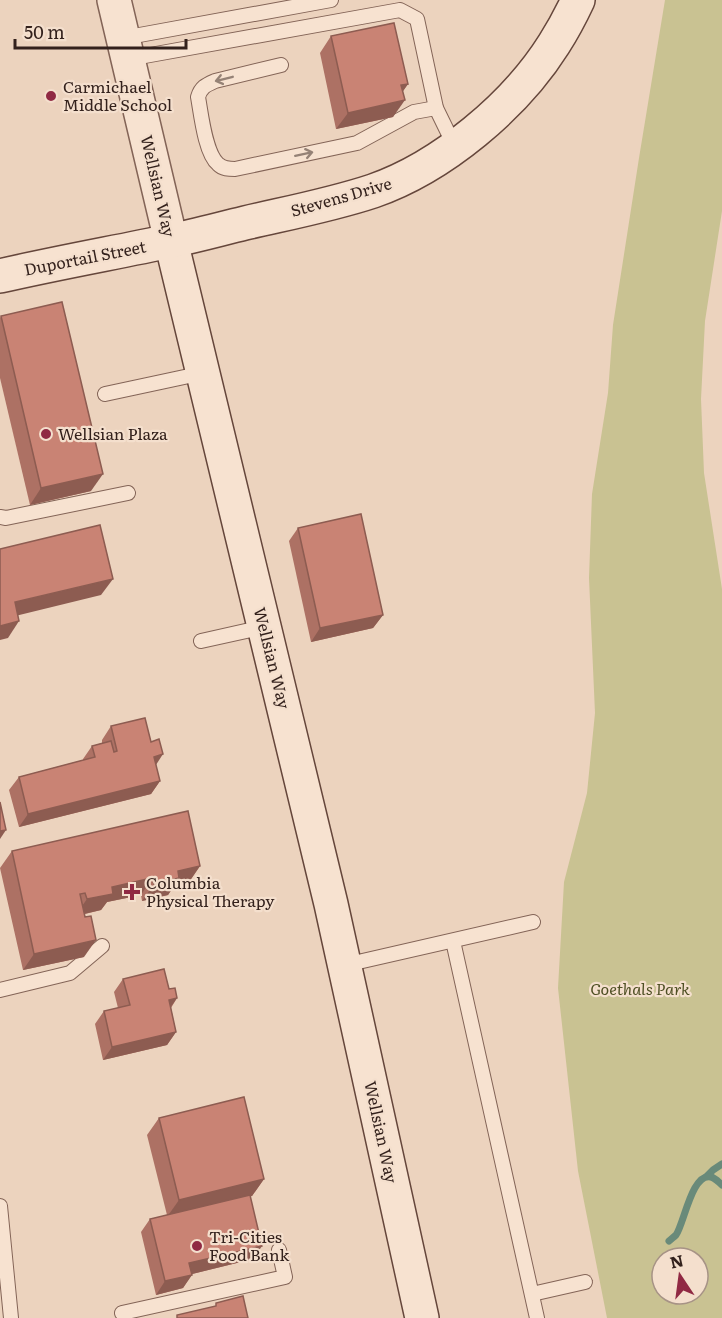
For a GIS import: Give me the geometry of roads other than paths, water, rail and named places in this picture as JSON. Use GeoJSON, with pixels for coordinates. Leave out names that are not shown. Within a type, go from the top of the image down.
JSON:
{"type":"FeatureCollection","features":[{"type":"Feature","properties":{"kind":"main road","name":"Wellsian Way"},"geometry":{"type":"LineString","coordinates":[[114,0],[345,965],[422,1318]]}},
{"type":"Feature","properties":{"kind":"main road","name":"Stevens Drive"},"geometry":{"type":"LineString","coordinates":[[171,241],[320,206],[374,190],[399,180],[426,165],[455,147],[503,106],[533,73],[554,44],[578,0]]}},
{"type":"Feature","properties":{"kind":"main road","name":"Duportail Street"},"geometry":{"type":"LineString","coordinates":[[0,276],[171,241]]}},
{"type":"Feature","properties":{"kind":"lane"},"geometry":{"type":"LineString","coordinates":[[126,48],[331,0]]}},
{"type":"Feature","properties":{"kind":"lane"},"geometry":{"type":"LineString","coordinates":[[126,48],[400,10],[417,19],[436,108],[455,147]]}},
{"type":"Feature","properties":{"kind":"lane"},"geometry":{"type":"LineString","coordinates":[[281,65],[215,81],[200,90],[198,97],[208,147],[217,164],[225,169],[235,169],[357,143],[414,112],[436,108]]}},
{"type":"Feature","properties":{"kind":"lane"},"geometry":{"type":"LineString","coordinates":[[105,394],[203,374]]}},
{"type":"Feature","properties":{"kind":"lane"},"geometry":{"type":"LineString","coordinates":[[0,517],[6,518],[128,492]]}},
{"type":"Feature","properties":{"kind":"lane"},"geometry":{"type":"LineString","coordinates":[[201,641],[264,627]]}},
{"type":"Feature","properties":{"kind":"lane"},"geometry":{"type":"LineString","coordinates":[[345,965],[533,922]]}},
{"type":"Feature","properties":{"kind":"lane"},"geometry":{"type":"LineString","coordinates":[[453,941],[537,1318]]}},
{"type":"Feature","properties":{"kind":"lane"},"geometry":{"type":"LineString","coordinates":[[0,990],[70,973],[102,946]]}},
{"type":"Feature","properties":{"kind":"lane"},"geometry":{"type":"LineString","coordinates":[[0,1206],[11,1318]]}},
{"type":"Feature","properties":{"kind":"lane"},"geometry":{"type":"LineString","coordinates":[[122,1312],[285,1277],[279,1250]]}},
{"type":"Feature","properties":{"kind":"lane"},"geometry":{"type":"LineString","coordinates":[[532,1294],[585,1282]]}},
{"type":"Feature","properties":{"kind":"waterway"},"geometry":{"type":"LineString","coordinates":[[707,1176],[722,1164]]}},
{"type":"Feature","properties":{"kind":"waterway"},"geometry":{"type":"LineString","coordinates":[[669,1241],[676,1235],[689,1200],[699,1182],[711,1177],[722,1185]]}},
{"type":"Feature","properties":{"kind":"place","name":"Carmichael Middle School"},"geometry":{"type":"Point","coordinates":[51,96]}},
{"type":"Feature","properties":{"kind":"place","name":"Wellsian Plaza"},"geometry":{"type":"Point","coordinates":[46,434]}},
{"type":"Feature","properties":{"kind":"place","name":"Columbia Physical Therapy"},"geometry":{"type":"Point","coordinates":[132,892]}},
{"type":"Feature","properties":{"kind":"place","name":"Tri-Cities Food Bank"},"geometry":{"type":"Point","coordinates":[197,1246]}},
{"type":"Feature","properties":{"kind":"park label","name":"Goethals Park"},"geometry":{"type":"Point","coordinates":[640,989]}}]}
